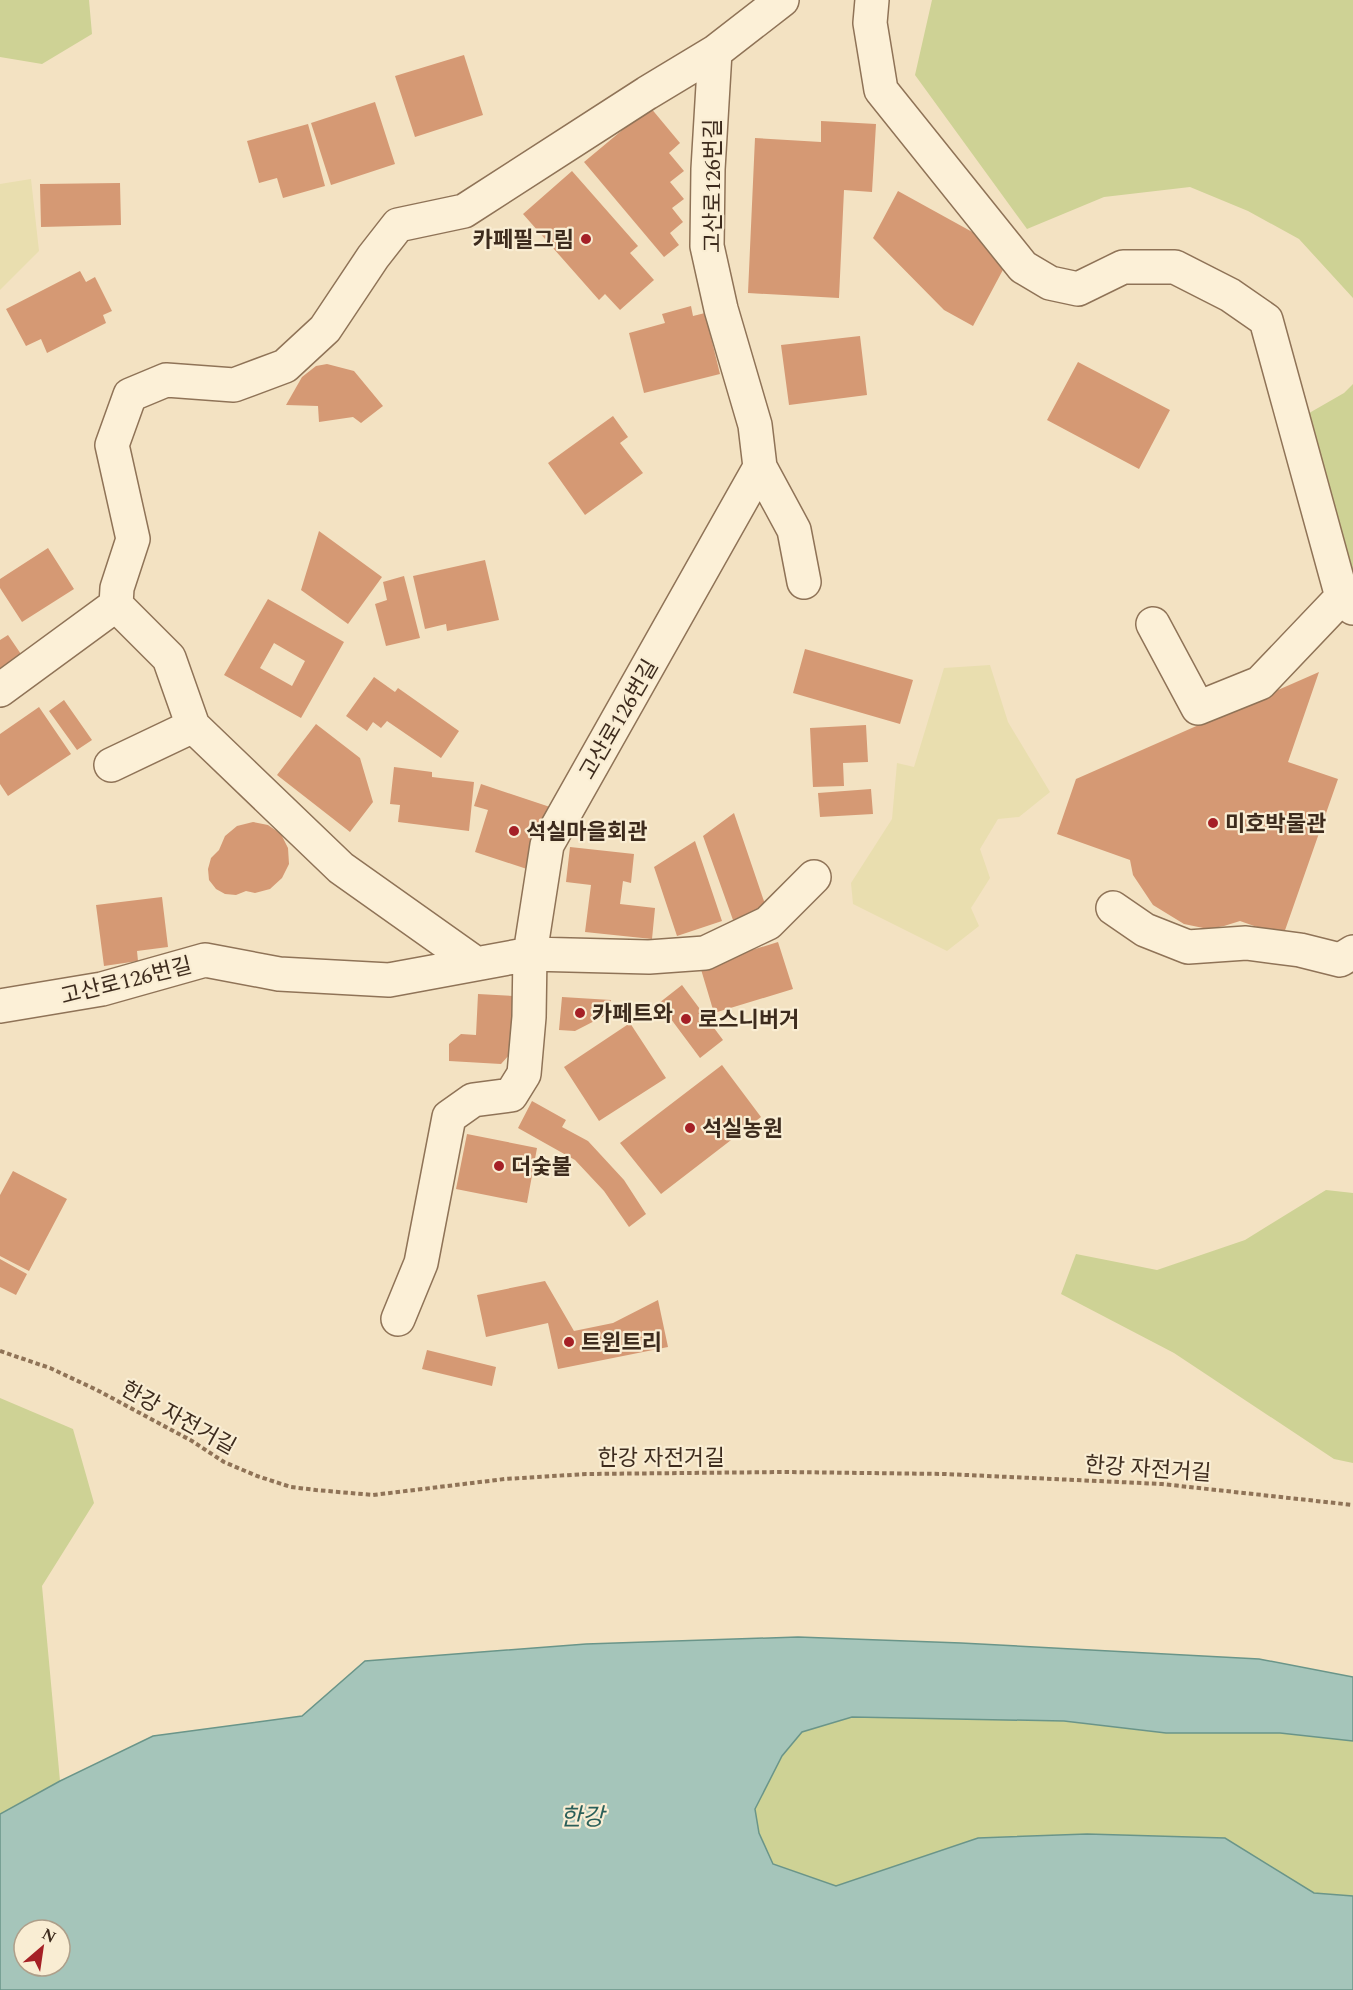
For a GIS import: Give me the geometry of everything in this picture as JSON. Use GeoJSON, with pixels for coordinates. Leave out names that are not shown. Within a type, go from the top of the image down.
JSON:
{"type":"FeatureCollection","features":[{"type":"Feature","properties":{"kind":"street"},"geometry":{"type":"LineString","coordinates":[[475,963],[341,868],[193,726],[169,658],[116,605],[117,588],[133,539],[112,446],[130,395],[166,380],[234,385],[285,366],[326,329],[373,257],[398,225],[464,211],[647,93],[716,52],[782,0]]}},
{"type":"Feature","properties":{"kind":"street"},"geometry":{"type":"LineString","coordinates":[[872,0],[870,23],[881,90],[1023,267],[1050,283],[1078,289],[1123,267],[1175,267],[1230,295],[1266,320],[1347,602],[1260,683],[1198,708],[1153,624]]}},
{"type":"Feature","properties":{"kind":"street","name":"고산로126번길"},"geometry":{"type":"LineString","coordinates":[[0,1006],[102,989],[205,960],[279,974],[389,980],[530,954],[547,845],[759,467],[755,425],[721,309],[707,246],[708,170],[716,52]]}},
{"type":"Feature","properties":{"kind":"street"},"geometry":{"type":"LineString","coordinates":[[759,467],[794,530],[804,582]]}},
{"type":"Feature","properties":{"kind":"street"},"geometry":{"type":"LineString","coordinates":[[0,690],[116,605]]}},
{"type":"Feature","properties":{"kind":"street"},"geometry":{"type":"LineString","coordinates":[[111,765],[193,726]]}},
{"type":"Feature","properties":{"kind":"street"},"geometry":{"type":"LineString","coordinates":[[398,1319],[421,1263],[449,1117],[473,1100],[511,1095],[524,1074],[530,1017],[530,954],[649,957],[705,953],[768,923],[814,878]]}},
{"type":"Feature","properties":{"kind":"street"},"geometry":{"type":"LineString","coordinates":[[1113,908],[1145,930],[1188,947],[1246,943],[1300,950],[1340,960],[1353,952]]}},
{"type":"Feature","properties":{"kind":"path","name":"한강 자전거길"},"geometry":{"type":"LineString","coordinates":[[0,1351],[50,1368],[97,1390],[192,1441],[224,1462],[256,1476],[291,1487],[316,1490],[374,1495],[505,1479],[586,1474],[785,1472],[945,1474],[1162,1484],[1353,1505]]}},
{"type":"Feature","properties":{"kind":"shaded area"},"geometry":{"type":"Polygon","coordinates":[[[31,179],[39,251],[0,290],[0,184],[31,179]]]}},
{"type":"Feature","properties":{"kind":"shaded area"},"geometry":{"type":"Polygon","coordinates":[[[990,665],[1008,722],[1050,792],[1019,817],[998,819],[980,849],[990,878],[971,908],[979,926],[947,951],[853,904],[851,883],[892,819],[897,763],[914,767],[944,668],[990,665]]]}},
{"type":"Feature","properties":{"kind":"green space"},"geometry":{"type":"Polygon","coordinates":[[[0,0],[89,0],[92,34],[42,64],[0,57],[0,0]]]}},
{"type":"Feature","properties":{"kind":"green space"},"geometry":{"type":"Polygon","coordinates":[[[932,0],[1353,0],[1353,298],[1299,239],[1248,211],[1190,187],[1104,197],[1027,229],[915,75],[932,0]]]}},
{"type":"Feature","properties":{"kind":"green space"},"geometry":{"type":"Polygon","coordinates":[[[1353,384],[1353,573],[1337,535],[1304,416],[1344,393],[1353,384]]]}},
{"type":"Feature","properties":{"kind":"green space"},"geometry":{"type":"Polygon","coordinates":[[[1326,1190],[1353,1193],[1353,1463],[1334,1459],[1174,1353],[1061,1294],[1076,1254],[1157,1270],[1245,1240],[1326,1190]]]}},
{"type":"Feature","properties":{"kind":"green space"},"geometry":{"type":"Polygon","coordinates":[[[0,1398],[73,1429],[94,1503],[42,1586],[60,1781],[0,1814],[0,1398]]]}},
{"type":"Feature","properties":{"kind":"green space"},"geometry":{"type":"Polygon","coordinates":[[[852,1717],[1064,1721],[1165,1733],[1280,1733],[1353,1741],[1353,1896],[1314,1893],[1225,1838],[1087,1834],[978,1838],[836,1886],[773,1864],[759,1833],[755,1809],[782,1756],[802,1732],[852,1717]]]}},
{"type":"Feature","properties":{"kind":"water","name":"한강"},"geometry":{"type":"Polygon","coordinates":[[[798,1637],[1259,1659],[1353,1677],[1353,1741],[1280,1733],[1166,1733],[1064,1721],[852,1717],[802,1732],[782,1756],[755,1809],[759,1833],[773,1864],[836,1886],[978,1838],[1087,1834],[1225,1838],[1314,1893],[1353,1896],[1353,1990],[0,1990],[0,1814],[60,1781],[153,1736],[302,1716],[365,1661],[586,1644],[798,1637]]]}},
{"type":"Feature","properties":{"kind":"building"},"geometry":{"type":"Polygon","coordinates":[[[464,55],[483,115],[415,137],[395,76],[464,55]]]}},
{"type":"Feature","properties":{"kind":"building"},"geometry":{"type":"Polygon","coordinates":[[[375,102],[395,164],[331,185],[311,123],[375,102]]]}},
{"type":"Feature","properties":{"kind":"building"},"geometry":{"type":"Polygon","coordinates":[[[650,107],[680,143],[669,153],[684,171],[670,182],[684,199],[672,208],[683,222],[670,233],[679,245],[664,257],[584,162],[650,107]]]}},
{"type":"Feature","properties":{"kind":"building"},"geometry":{"type":"Polygon","coordinates":[[[821,121],[876,124],[872,192],[844,190],[839,298],[748,293],[755,138],[821,142],[821,121]]]}},
{"type":"Feature","properties":{"kind":"building"},"geometry":{"type":"Polygon","coordinates":[[[308,124],[325,186],[283,198],[277,178],[259,183],[247,141],[308,124]]]}},
{"type":"Feature","properties":{"kind":"building"},"geometry":{"type":"Polygon","coordinates":[[[572,171],[638,246],[630,253],[654,280],[620,310],[605,294],[599,300],[523,214],[572,171]]]}},
{"type":"Feature","properties":{"kind":"building"},"geometry":{"type":"Polygon","coordinates":[[[120,183],[121,225],[41,227],[40,184],[120,183]]]}},
{"type":"Feature","properties":{"kind":"building"},"geometry":{"type":"Polygon","coordinates":[[[898,191],[985,239],[1005,266],[973,326],[944,310],[873,238],[898,191]]]}},
{"type":"Feature","properties":{"kind":"building"},"geometry":{"type":"Polygon","coordinates":[[[80,271],[86,282],[95,277],[112,311],[103,315],[106,323],[47,353],[41,339],[26,346],[6,309],[80,271]]]}},
{"type":"Feature","properties":{"kind":"building"},"geometry":{"type":"Polygon","coordinates":[[[691,306],[693,316],[705,313],[720,374],[644,393],[629,333],[665,323],[662,314],[691,306]]]}},
{"type":"Feature","properties":{"kind":"building"},"geometry":{"type":"Polygon","coordinates":[[[860,336],[867,395],[789,405],[781,345],[860,336]]]}},
{"type":"Feature","properties":{"kind":"building"},"geometry":{"type":"Polygon","coordinates":[[[1078,362],[1170,410],[1139,469],[1047,420],[1078,362]]]}},
{"type":"Feature","properties":{"kind":"building"},"geometry":{"type":"Polygon","coordinates":[[[327,364],[354,371],[383,406],[361,423],[353,417],[319,422],[318,406],[286,405],[302,377],[316,366],[327,364]]]}},
{"type":"Feature","properties":{"kind":"building"},"geometry":{"type":"Polygon","coordinates":[[[613,416],[628,437],[620,443],[643,473],[585,515],[548,463],[613,416]]]}},
{"type":"Feature","properties":{"kind":"building"},"geometry":{"type":"Polygon","coordinates":[[[319,531],[382,577],[348,624],[301,590],[319,531]]]}},
{"type":"Feature","properties":{"kind":"building"},"geometry":{"type":"Polygon","coordinates":[[[48,548],[74,589],[22,622],[0,588],[0,579],[48,548]]]}},
{"type":"Feature","properties":{"kind":"building"},"geometry":{"type":"Polygon","coordinates":[[[485,560],[499,620],[447,631],[446,624],[425,629],[413,576],[485,560]]]}},
{"type":"Feature","properties":{"kind":"building"},"geometry":{"type":"Polygon","coordinates":[[[404,576],[420,638],[386,646],[375,604],[387,600],[383,582],[404,576]]]}},
{"type":"Feature","properties":{"kind":"building"},"geometry":{"type":"Polygon","coordinates":[[[268,599],[344,642],[301,718],[224,675],[268,599]],[[274,643],[260,668],[292,686],[305,661],[274,643]]]}},
{"type":"Feature","properties":{"kind":"building"},"geometry":{"type":"Polygon","coordinates":[[[8,635],[25,660],[0,677],[0,640],[8,635]]]}},
{"type":"Feature","properties":{"kind":"building"},"geometry":{"type":"Polygon","coordinates":[[[805,649],[913,680],[900,724],[793,693],[805,649]]]}},
{"type":"Feature","properties":{"kind":"building"},"geometry":{"type":"Polygon","coordinates":[[[1319,672],[1288,762],[1338,779],[1283,936],[1240,921],[1208,929],[1184,924],[1153,905],[1133,875],[1130,860],[1057,834],[1076,779],[1319,672]]]}},
{"type":"Feature","properties":{"kind":"building"},"geometry":{"type":"Polygon","coordinates":[[[374,677],[395,692],[398,688],[459,731],[441,758],[387,721],[381,728],[373,722],[367,731],[346,716],[374,677]]]}},
{"type":"Feature","properties":{"kind":"building"},"geometry":{"type":"Polygon","coordinates":[[[64,700],[92,740],[77,750],[49,711],[64,700]]]}},
{"type":"Feature","properties":{"kind":"building"},"geometry":{"type":"Polygon","coordinates":[[[39,707],[71,754],[8,796],[0,784],[0,734],[39,707]]]}},
{"type":"Feature","properties":{"kind":"building"},"geometry":{"type":"Polygon","coordinates":[[[316,724],[360,758],[373,802],[350,832],[277,775],[316,724]]]}},
{"type":"Feature","properties":{"kind":"building"},"geometry":{"type":"Polygon","coordinates":[[[866,725],[868,762],[843,763],[844,786],[813,787],[810,728],[866,725]]]}},
{"type":"Feature","properties":{"kind":"building"},"geometry":{"type":"Polygon","coordinates":[[[394,767],[432,772],[432,777],[474,782],[469,831],[398,822],[400,805],[390,804],[394,767]]]}},
{"type":"Feature","properties":{"kind":"building","name":"석실마을회관"},"geometry":{"type":"Polygon","coordinates":[[[481,784],[553,808],[533,871],[475,852],[488,810],[474,806],[481,784]]]}},
{"type":"Feature","properties":{"kind":"building"},"geometry":{"type":"Polygon","coordinates":[[[871,789],[873,814],[820,817],[818,793],[871,789]]]}},
{"type":"Feature","properties":{"kind":"building"},"geometry":{"type":"Polygon","coordinates":[[[734,813],[766,907],[733,920],[703,836],[734,813]]]}},
{"type":"Feature","properties":{"kind":"building"},"geometry":{"type":"Polygon","coordinates":[[[253,822],[268,825],[281,834],[288,848],[289,864],[282,878],[270,889],[255,893],[246,891],[236,895],[225,894],[216,889],[209,880],[208,869],[211,858],[219,850],[225,836],[237,826],[253,822]]]}},
{"type":"Feature","properties":{"kind":"building"},"geometry":{"type":"Polygon","coordinates":[[[695,841],[722,921],[677,936],[654,867],[695,841]]]}},
{"type":"Feature","properties":{"kind":"building"},"geometry":{"type":"Polygon","coordinates":[[[570,847],[634,854],[631,883],[623,881],[620,904],[655,908],[652,939],[585,932],[591,885],[566,882],[570,847]]]}},
{"type":"Feature","properties":{"kind":"building"},"geometry":{"type":"Polygon","coordinates":[[[162,897],[168,947],[137,951],[138,961],[104,966],[96,905],[162,897]]]}},
{"type":"Feature","properties":{"kind":"building"},"geometry":{"type":"Polygon","coordinates":[[[778,942],[793,989],[714,1013],[700,966],[778,942]]]}},
{"type":"Feature","properties":{"kind":"building"},"geometry":{"type":"Polygon","coordinates":[[[682,985],[723,1040],[700,1058],[659,1003],[682,985]]]}},
{"type":"Feature","properties":{"kind":"building"},"geometry":{"type":"Polygon","coordinates":[[[478,994],[514,996],[511,1053],[501,1064],[449,1061],[449,1044],[461,1034],[476,1035],[478,994]]]}},
{"type":"Feature","properties":{"kind":"building"},"geometry":{"type":"Polygon","coordinates":[[[562,997],[611,1000],[610,1013],[575,1031],[559,1030],[562,997]]]}},
{"type":"Feature","properties":{"kind":"building"},"geometry":{"type":"Polygon","coordinates":[[[630,1023],[666,1078],[599,1121],[564,1067],[630,1023]]]}},
{"type":"Feature","properties":{"kind":"building"},"geometry":{"type":"Polygon","coordinates":[[[722,1065],[761,1117],[661,1194],[620,1143],[722,1065]]]}},
{"type":"Feature","properties":{"kind":"building"},"geometry":{"type":"Polygon","coordinates":[[[532,1101],[566,1120],[562,1127],[588,1141],[624,1180],[646,1214],[629,1227],[604,1191],[575,1160],[518,1128],[532,1101]]]}},
{"type":"Feature","properties":{"kind":"building"},"geometry":{"type":"Polygon","coordinates":[[[467,1134],[537,1148],[527,1203],[456,1189],[467,1134]]]}},
{"type":"Feature","properties":{"kind":"building"},"geometry":{"type":"Polygon","coordinates":[[[13,1171],[67,1199],[29,1271],[0,1256],[0,1195],[13,1171]]]}},
{"type":"Feature","properties":{"kind":"building"},"geometry":{"type":"Polygon","coordinates":[[[0,1259],[27,1274],[16,1295],[0,1287],[0,1259]]]}},
{"type":"Feature","properties":{"kind":"building"},"geometry":{"type":"Polygon","coordinates":[[[545,1281],[574,1331],[613,1323],[658,1300],[668,1347],[558,1369],[548,1323],[486,1337],[477,1295],[545,1281]]]}},
{"type":"Feature","properties":{"kind":"building"},"geometry":{"type":"Polygon","coordinates":[[[427,1350],[496,1367],[492,1386],[422,1369],[427,1350]]]}},
{"type":"Feature","properties":{"kind":"place","name":"카페필그림"},"geometry":{"type":"Point","coordinates":[586,239]}},
{"type":"Feature","properties":{"kind":"place","name":"미호박물관"},"geometry":{"type":"Point","coordinates":[1213,823]}},
{"type":"Feature","properties":{"kind":"place","name":"석실마을회관"},"geometry":{"type":"Point","coordinates":[514,831]}},
{"type":"Feature","properties":{"kind":"place","name":"카페트와"},"geometry":{"type":"Point","coordinates":[580,1013]}},
{"type":"Feature","properties":{"kind":"place","name":"로스니버거"},"geometry":{"type":"Point","coordinates":[686,1019]}},
{"type":"Feature","properties":{"kind":"place","name":"석실농원"},"geometry":{"type":"Point","coordinates":[690,1128]}},
{"type":"Feature","properties":{"kind":"place","name":"더숯불"},"geometry":{"type":"Point","coordinates":[499,1166]}},
{"type":"Feature","properties":{"kind":"place","name":"트윈트리"},"geometry":{"type":"Point","coordinates":[569,1342]}}]}
